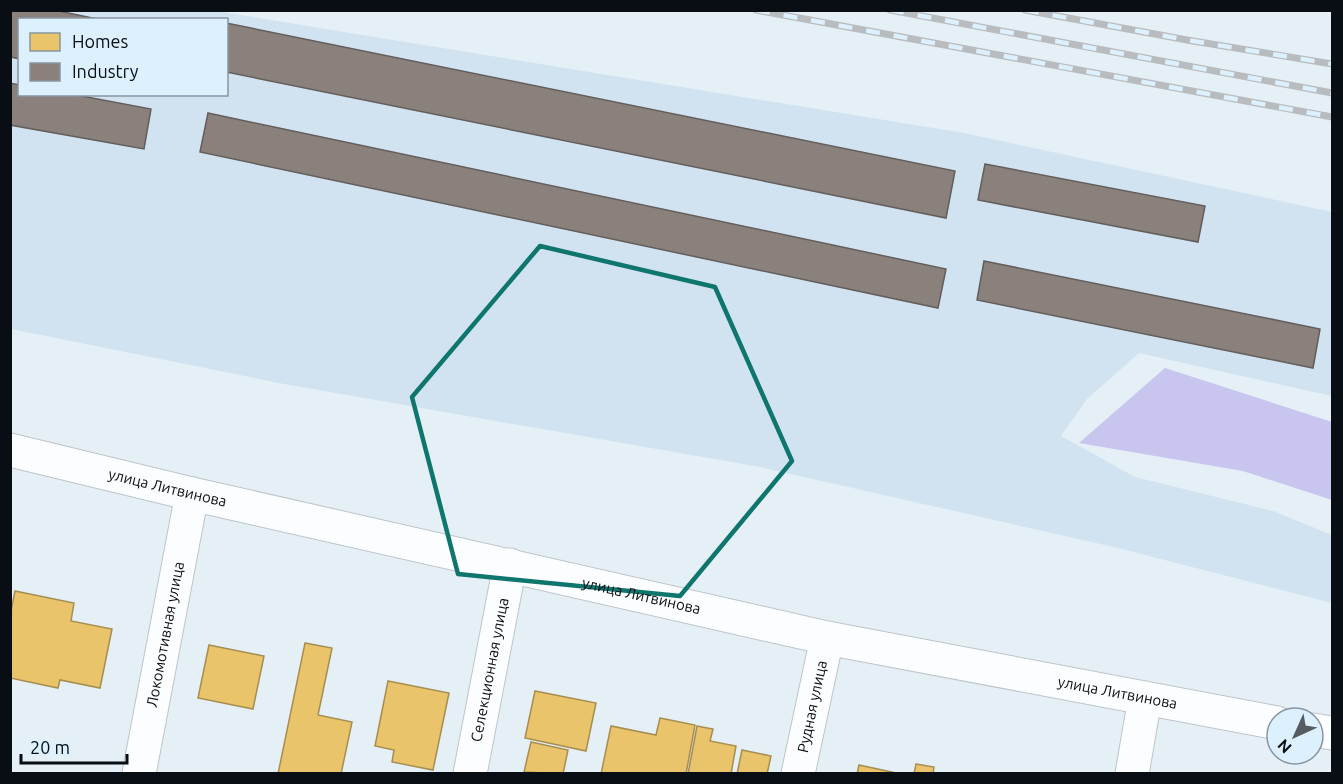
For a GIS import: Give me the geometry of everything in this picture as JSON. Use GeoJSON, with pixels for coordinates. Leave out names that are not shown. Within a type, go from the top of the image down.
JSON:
{"type":"FeatureCollection","features":[{"type":"Feature","properties":{"kind":"main road","name":"улица Литвинова"},"geometry":{"type":"LineString","coordinates":[[10,450],[192,494],[827,638],[1265,721]]}},
{"type":"Feature","properties":{"kind":"main road","name":"Локомотивная улица"},"geometry":{"type":"LineString","coordinates":[[139,774],[192,494]]}},
{"type":"Feature","properties":{"kind":"main road","name":"Селекционная улица"},"geometry":{"type":"LineString","coordinates":[[470,774],[510,565]]}},
{"type":"Feature","properties":{"kind":"main road","name":"Рудная улица"},"geometry":{"type":"LineString","coordinates":[[798,774],[827,638]]}},
{"type":"Feature","properties":{"kind":"main road"},"geometry":{"type":"LineString","coordinates":[[1132,774],[1145,698]]}},
{"type":"Feature","properties":{"kind":"highlighted area"},"geometry":{"type":"Polygon","coordinates":[[[540,246],[715,287],[792,461],[680,596],[458,574],[412,397],[540,246]]]}},
{"type":"Feature","properties":{"kind":"shaded area"},"geometry":{"type":"Polygon","coordinates":[[[10,11],[216,11],[964,133],[1332,212],[1332,396],[1139,353],[1087,399],[1061,436],[1135,477],[1273,511],[1332,535],[1332,603],[1118,548],[760,467],[284,384],[11,329],[10,11]]]}},
{"type":"Feature","properties":{"kind":"shaded area"},"geometry":{"type":"Polygon","coordinates":[[[1165,368],[1332,422],[1332,500],[1243,471],[1079,443],[1165,368]]]}},
{"type":"Feature","properties":{"kind":"building: Homes"},"geometry":{"type":"Polygon","coordinates":[[[15,591],[74,603],[71,621],[112,629],[100,688],[60,680],[58,688],[10,678],[10,616],[15,591]]]}},
{"type":"Feature","properties":{"kind":"building: Homes"},"geometry":{"type":"Polygon","coordinates":[[[305,643],[332,648],[318,715],[352,722],[341,774],[278,774],[305,643]]]}},
{"type":"Feature","properties":{"kind":"building: Homes"},"geometry":{"type":"Polygon","coordinates":[[[209,645],[264,656],[253,709],[198,698],[209,645]]]}},
{"type":"Feature","properties":{"kind":"building: Homes"},"geometry":{"type":"Polygon","coordinates":[[[388,681],[449,693],[433,770],[392,762],[394,750],[375,746],[388,681]]]}},
{"type":"Feature","properties":{"kind":"building: Homes"},"geometry":{"type":"Polygon","coordinates":[[[535,691],[596,703],[586,751],[525,738],[535,691]]]}},
{"type":"Feature","properties":{"kind":"building: Homes"},"geometry":{"type":"Polygon","coordinates":[[[660,718],[695,725],[686,774],[601,774],[611,726],[656,735],[660,718]]]}},
{"type":"Feature","properties":{"kind":"building: Homes"},"geometry":{"type":"Polygon","coordinates":[[[697,726],[713,729],[710,741],[736,746],[731,774],[688,774],[697,726]]]}},
{"type":"Feature","properties":{"kind":"building: Homes"},"geometry":{"type":"Polygon","coordinates":[[[531,742],[568,750],[563,774],[524,772],[531,742]]]}},
{"type":"Feature","properties":{"kind":"building: Homes"},"geometry":{"type":"Polygon","coordinates":[[[742,750],[771,756],[767,774],[737,774],[742,750]]]}},
{"type":"Feature","properties":{"kind":"building: Homes"},"geometry":{"type":"Polygon","coordinates":[[[916,764],[934,767],[933,774],[914,774],[916,764]]]}},
{"type":"Feature","properties":{"kind":"building: Homes"},"geometry":{"type":"Polygon","coordinates":[[[859,765],[901,774],[857,774],[859,765]]]}},
{"type":"Feature","properties":{"kind":"building: Industry"},"geometry":{"type":"Polygon","coordinates":[[[10,10],[54,10],[92,18],[18,18],[18,59],[10,57],[10,10]]]}},
{"type":"Feature","properties":{"kind":"building: Industry"},"geometry":{"type":"Polygon","coordinates":[[[228,23],[955,171],[946,218],[228,72],[228,23]]]}},
{"type":"Feature","properties":{"kind":"building: Industry"},"geometry":{"type":"Polygon","coordinates":[[[10,83],[18,85],[18,96],[82,96],[151,109],[144,149],[10,125],[10,83]]]}},
{"type":"Feature","properties":{"kind":"building: Industry"},"geometry":{"type":"Polygon","coordinates":[[[208,113],[946,269],[938,308],[200,152],[208,113]]]}},
{"type":"Feature","properties":{"kind":"building: Industry"},"geometry":{"type":"Polygon","coordinates":[[[985,164],[1205,206],[1198,242],[978,200],[985,164]]]}},
{"type":"Feature","properties":{"kind":"building: Industry"},"geometry":{"type":"Polygon","coordinates":[[[984,261],[1320,329],[1313,368],[977,300],[984,261]]]}},
{"type":"Feature","properties":{"kind":"railway"},"geometry":{"type":"LineString","coordinates":[[756,10],[1332,117]]}},
{"type":"Feature","properties":{"kind":"railway"},"geometry":{"type":"LineString","coordinates":[[890,10],[1332,93]]}},
{"type":"Feature","properties":{"kind":"railway"},"geometry":{"type":"LineString","coordinates":[[1025,10],[1332,64]]}}]}
